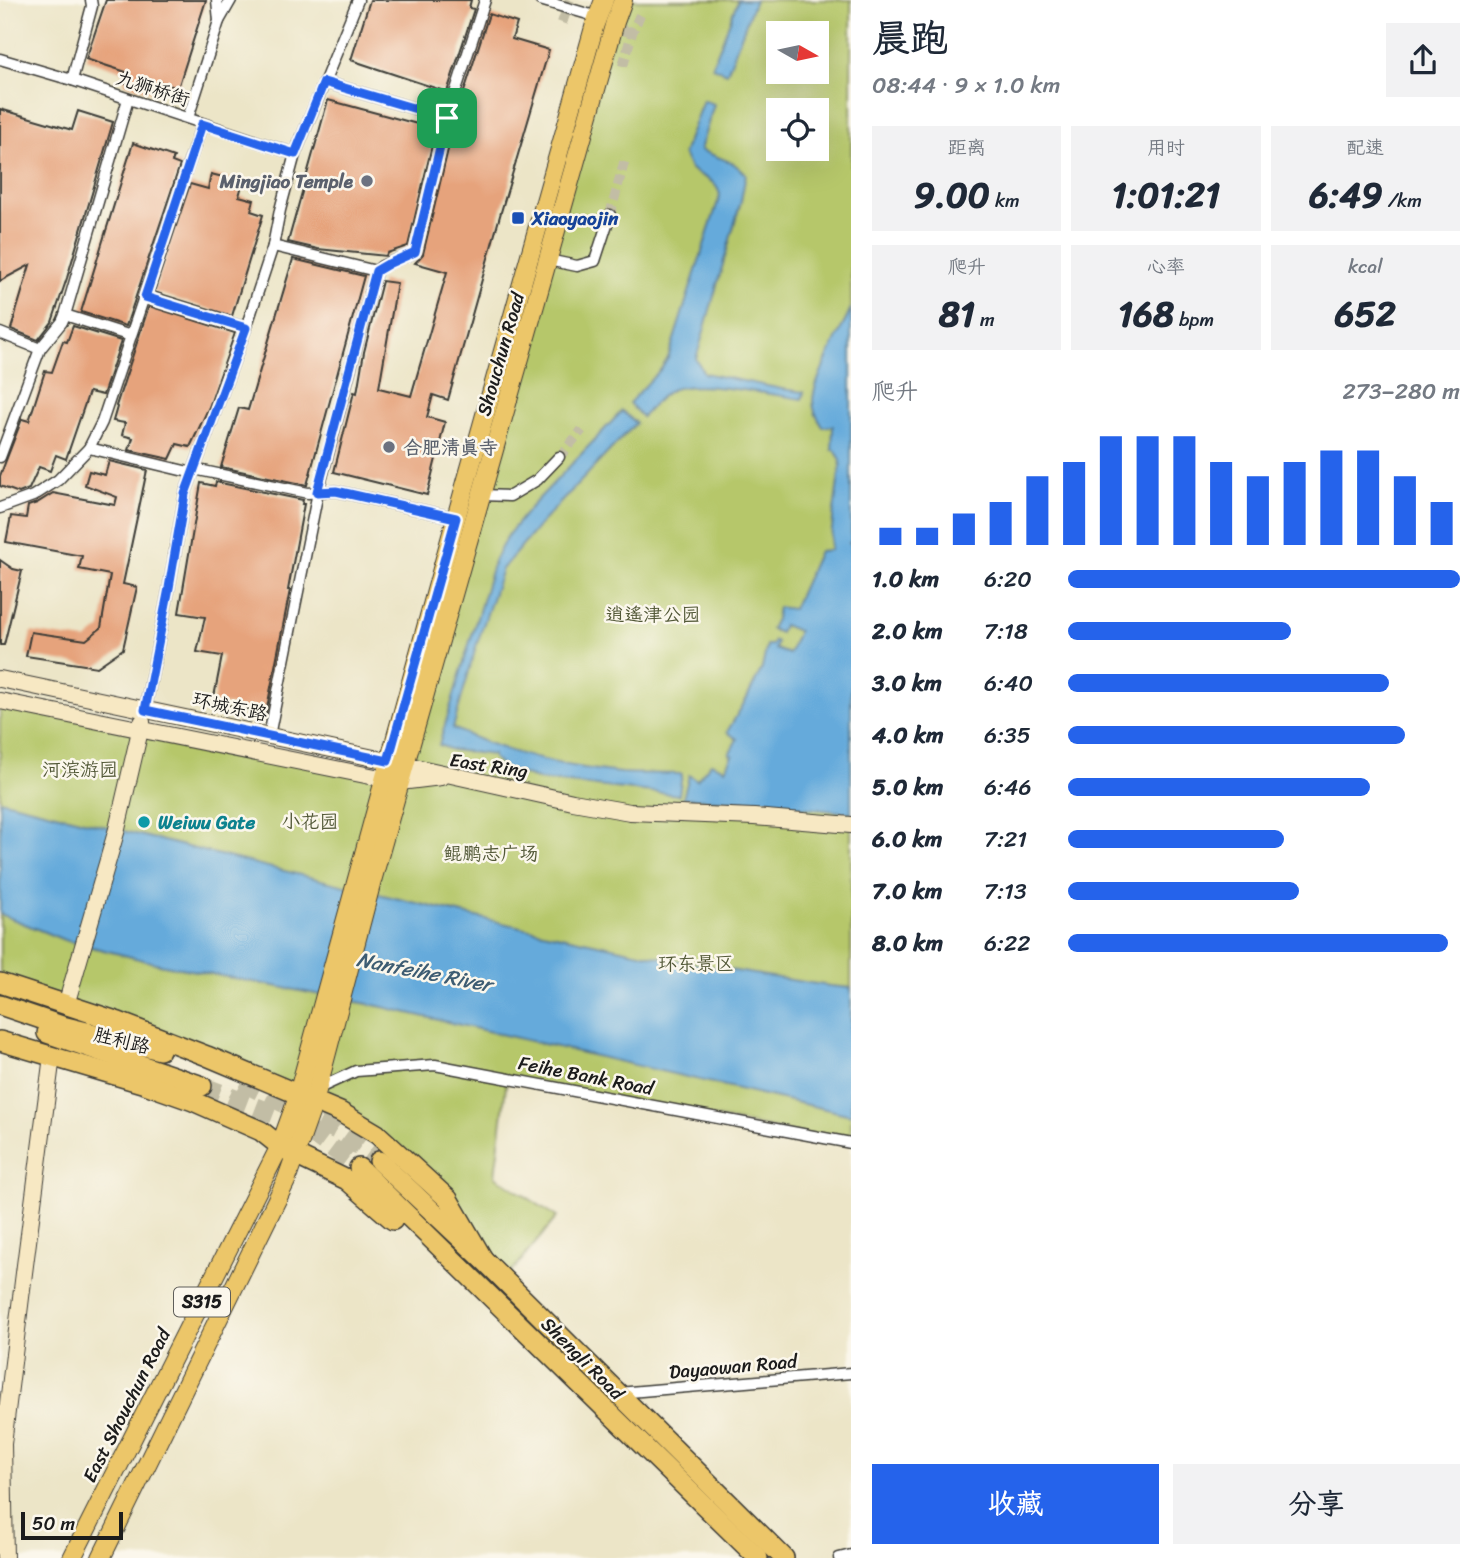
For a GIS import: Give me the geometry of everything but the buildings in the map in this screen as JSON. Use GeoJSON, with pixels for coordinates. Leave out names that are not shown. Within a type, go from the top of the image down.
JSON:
{"type":"FeatureCollection","features":[{"type":"Feature","properties":{"kind":"highway"},"geometry":{"type":"LineString","coordinates":[[0,983],[207,1055],[310,1095],[340,1112],[377,1134],[448,1199],[482,1259]]}},
{"type":"Feature","properties":{"kind":"highway","name":"胜利路"},"geometry":{"type":"LineString","coordinates":[[0,1005],[62,1026],[146,1045],[197,1062],[242,1082]]}},
{"type":"Feature","properties":{"kind":"highway","name":"胜利路"},"geometry":{"type":"LineString","coordinates":[[0,1017],[202,1086]]}},
{"type":"Feature","properties":{"kind":"highway"},"geometry":{"type":"LineString","coordinates":[[0,1041],[145,1084],[193,1101],[261,1131],[288,1150],[347,1180],[379,1206],[447,1272],[472,1279]]}},
{"type":"Feature","properties":{"kind":"highway","name":"Shengli Road"},"geometry":{"type":"LineString","coordinates":[[379,1161],[482,1259],[784,1558]]}},
{"type":"Feature","properties":{"kind":"highway","name":"Shengli Road"},"geometry":{"type":"LineString","coordinates":[[359,1168],[758,1558]]}},
{"type":"Feature","properties":{"kind":"main road","name":"Shouchun Road"},"geometry":{"type":"LineString","coordinates":[[322,1041],[395,772],[482,495],[623,0]]}},
{"type":"Feature","properties":{"kind":"main road","name":"Shouchun Road"},"geometry":{"type":"LineString","coordinates":[[395,772],[456,518],[601,8]]}},
{"type":"Feature","properties":{"kind":"main road","name":"East Shouchun Road"},"geometry":{"type":"LineString","coordinates":[[72,1558],[288,1150],[310,1095],[322,1041]]}},
{"type":"Feature","properties":{"kind":"main road","name":"East Shouchun Road"},"geometry":{"type":"LineString","coordinates":[[101,1558],[286,1181],[288,1150]]}},
{"type":"Feature","properties":{"kind":"street"},"geometry":{"type":"LineString","coordinates":[[72,79],[92,6],[91,0]]}},
{"type":"Feature","properties":{"kind":"street"},"geometry":{"type":"LineString","coordinates":[[217,0],[219,21]]}},
{"type":"Feature","properties":{"kind":"street"},"geometry":{"type":"LineString","coordinates":[[188,118],[219,21],[231,0]]}},
{"type":"Feature","properties":{"kind":"street"},"geometry":{"type":"LineString","coordinates":[[66,1005],[117,829],[145,710],[185,494],[274,246],[295,154],[358,0]]}},
{"type":"Feature","properties":{"kind":"street"},"geometry":{"type":"LineString","coordinates":[[274,246],[376,271],[415,252],[447,118],[485,0]]}},
{"type":"Feature","properties":{"kind":"street"},"geometry":{"type":"LineString","coordinates":[[540,0],[601,8]]}},
{"type":"Feature","properties":{"kind":"street","name":"九狮桥街"},"geometry":{"type":"LineString","coordinates":[[0,59],[72,79],[295,154]]}},
{"type":"Feature","properties":{"kind":"street"},"geometry":{"type":"LineString","coordinates":[[324,82],[447,118]]}},
{"type":"Feature","properties":{"kind":"street"},"geometry":{"type":"LineString","coordinates":[[0,457],[40,349],[65,315],[128,99]]}},
{"type":"Feature","properties":{"kind":"street"},"geometry":{"type":"LineString","coordinates":[[0,508],[33,496],[58,480],[89,448],[102,422],[202,124]]}},
{"type":"Feature","properties":{"kind":"street"},"geometry":{"type":"LineString","coordinates":[[548,260],[577,266],[595,261],[610,215]]}},
{"type":"Feature","properties":{"kind":"street"},"geometry":{"type":"LineString","coordinates":[[269,736],[317,492],[376,271]]}},
{"type":"Feature","properties":{"kind":"street"},"geometry":{"type":"LineString","coordinates":[[145,297],[246,328]]}},
{"type":"Feature","properties":{"kind":"street"},"geometry":{"type":"LineString","coordinates":[[65,315],[131,336]]}},
{"type":"Feature","properties":{"kind":"street"},"geometry":{"type":"LineString","coordinates":[[0,333],[40,349]]}},
{"type":"Feature","properties":{"kind":"street"},"geometry":{"type":"LineString","coordinates":[[89,448],[308,493],[336,491],[456,518]]}},
{"type":"Feature","properties":{"kind":"street"},"geometry":{"type":"LineString","coordinates":[[482,495],[510,496],[537,480],[559,457]]}},
{"type":"Feature","properties":{"kind":"street","name":"环城东路"},"geometry":{"type":"LineString","coordinates":[[0,679],[269,736],[395,772]]}},
{"type":"Feature","properties":{"kind":"street","name":"East Ring"},"geometry":{"type":"LineString","coordinates":[[0,701],[140,730],[395,772],[450,776],[630,812],[851,824]]}},
{"type":"Feature","properties":{"kind":"street"},"geometry":{"type":"LineString","coordinates":[[5,1558],[3,1444],[52,1056]]}},
{"type":"Feature","properties":{"kind":"street","name":"Feihe Bank Road"},"geometry":{"type":"LineString","coordinates":[[310,1095],[356,1071],[435,1065],[851,1143]]}},
{"type":"Feature","properties":{"kind":"street","name":"Dayaowan Road"},"geometry":{"type":"LineString","coordinates":[[618,1393],[851,1373]]}},
{"type":"Feature","properties":{"kind":"street"},"geometry":{"type":"LineString","coordinates":[[839,1558],[851,1555]]}},
{"type":"Feature","properties":{"kind":"green space","name":"逍遥津公园"},"geometry":{"type":"Polygon","coordinates":[[[623,0],[851,0],[851,1143],[507,1078],[495,1176],[557,1217],[505,1280],[448,1199],[377,1134],[314,1102],[405,765],[623,0]]]}},
{"type":"Feature","properties":{"kind":"green space"},"geometry":{"type":"Polygon","coordinates":[[[0,701],[384,779],[297,1095],[0,983],[0,701]]]}},
{"type":"Feature","properties":{"kind":"water"},"geometry":{"type":"Polygon","coordinates":[[[738,0],[755,0],[727,73],[712,67],[738,0]]]}},
{"type":"Feature","properties":{"kind":"water"},"geometry":{"type":"Polygon","coordinates":[[[703,100],[714,104],[700,150],[733,163],[746,174],[741,201],[696,359],[704,373],[804,392],[802,399],[715,387],[682,387],[663,395],[642,417],[629,403],[668,358],[720,195],[712,182],[691,169],[683,154],[703,100]]]}},
{"type":"Feature","properties":{"kind":"water"},"geometry":{"type":"Polygon","coordinates":[[[851,308],[851,813],[683,798],[689,775],[697,780],[711,763],[725,769],[737,739],[727,732],[762,668],[767,645],[777,642],[775,649],[789,654],[798,631],[783,625],[780,633],[771,629],[778,607],[793,609],[819,551],[830,550],[841,460],[835,450],[832,450],[833,426],[823,427],[813,401],[823,368],[851,308]]]}},
{"type":"Feature","properties":{"kind":"water"},"geometry":{"type":"Polygon","coordinates":[[[622,411],[636,423],[542,522],[502,569],[453,728],[493,745],[557,763],[622,773],[682,774],[679,795],[540,780],[506,769],[493,755],[452,750],[439,745],[494,561],[507,536],[622,411]]]}},
{"type":"Feature","properties":{"kind":"water","name":"Nanfeihe River"},"geometry":{"type":"Polygon","coordinates":[[[0,800],[336,884],[589,942],[713,967],[851,988],[851,1115],[378,1006],[159,964],[64,940],[0,914],[0,800]]]}},
{"type":"Feature","properties":{"kind":"tunnel"},"geometry":{"type":"LineString","coordinates":[[562,23],[570,0]]}},
{"type":"Feature","properties":{"kind":"tunnel"},"geometry":{"type":"LineString","coordinates":[[623,66],[640,15]]}},
{"type":"Feature","properties":{"kind":"tunnel"},"geometry":{"type":"LineString","coordinates":[[609,25],[632,33]]}},
{"type":"Feature","properties":{"kind":"tunnel"},"geometry":{"type":"LineString","coordinates":[[610,215],[625,159]]}},
{"type":"Feature","properties":{"kind":"tunnel"},"geometry":{"type":"LineString","coordinates":[[559,457],[582,430]]}},
{"type":"Feature","properties":{"kind":"tunnel"},"geometry":{"type":"LineString","coordinates":[[242,1082],[336,1130],[379,1161]]}},
{"type":"Feature","properties":{"kind":"tunnel"},"geometry":{"type":"LineString","coordinates":[[202,1086],[300,1124],[359,1168]]}},
{"type":"Feature","properties":{"kind":"place","name":"Mingjiao Temple"},"geometry":{"type":"Point","coordinates":[367,181]}},
{"type":"Feature","properties":{"kind":"place","name":"Xiaoyaojin"},"geometry":{"type":"Point","coordinates":[518,218]}},
{"type":"Feature","properties":{"kind":"place","name":"合肥清真寺"},"geometry":{"type":"Point","coordinates":[389,447]}},
{"type":"Feature","properties":{"kind":"place","name":"Weiwu Gate"},"geometry":{"type":"Point","coordinates":[144,822]}},
{"type":"Feature","properties":{"kind":"route"},"geometry":{"type":"LineString","coordinates":[[324,82],[447,118],[415,252],[376,271],[317,492],[336,491],[456,518],[388,761],[145,710],[185,494],[246,328],[145,297],[202,124],[295,154],[324,82]]}},
{"type":"Feature","properties":{"kind":"park label","name":"河滨游园"},"geometry":{"type":"Point","coordinates":[80,769]}},
{"type":"Feature","properties":{"kind":"park label","name":"小花园"},"geometry":{"type":"Point","coordinates":[310,821]}},
{"type":"Feature","properties":{"kind":"park label","name":"鲲鹏志广场"},"geometry":{"type":"Point","coordinates":[491,853]}},
{"type":"Feature","properties":{"kind":"park label","name":"环东景区"},"geometry":{"type":"Point","coordinates":[696,963]}}]}
